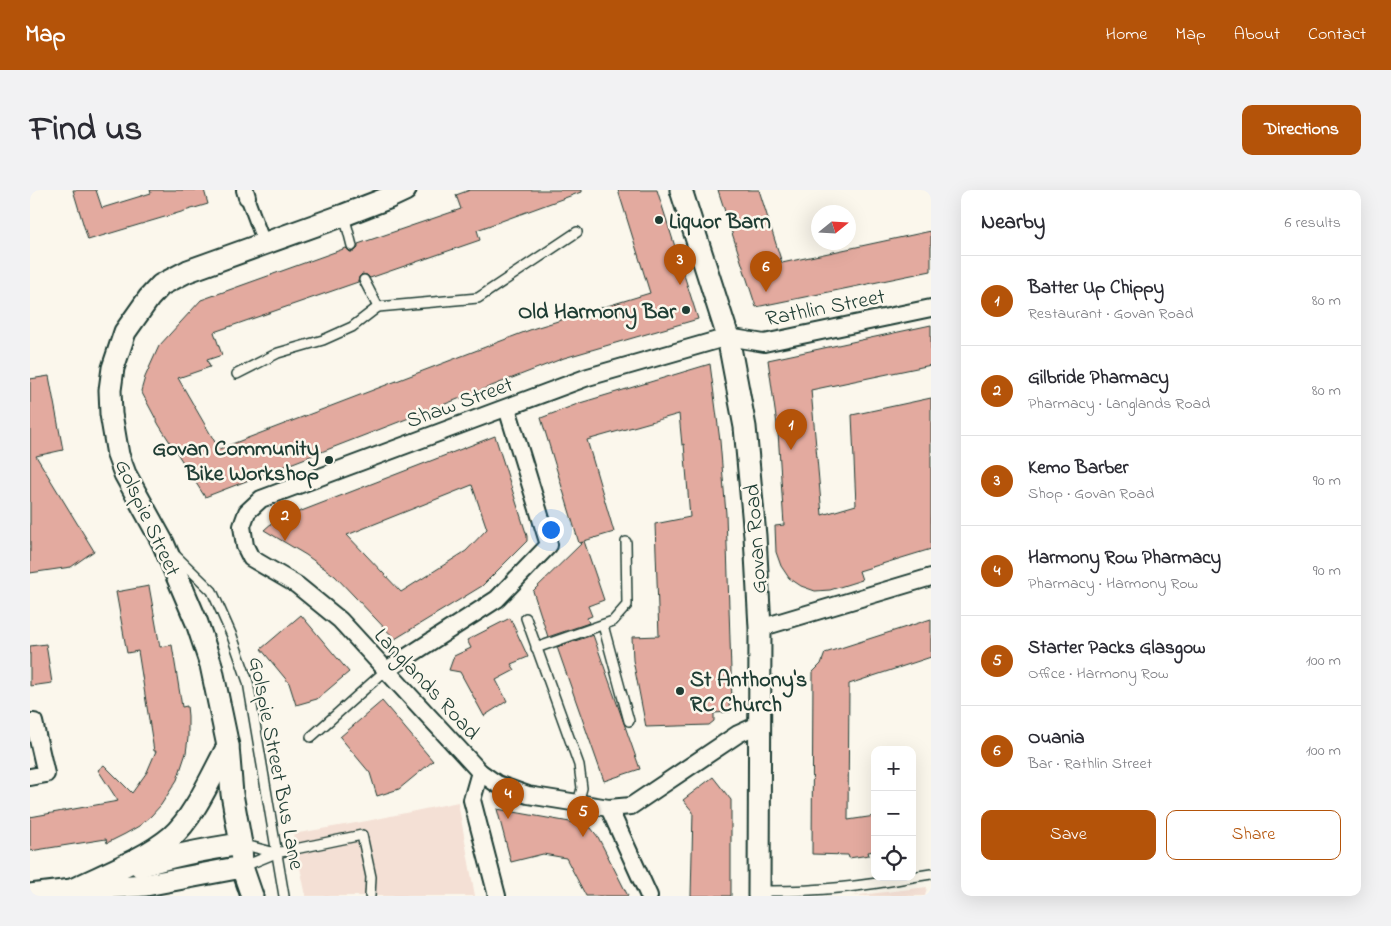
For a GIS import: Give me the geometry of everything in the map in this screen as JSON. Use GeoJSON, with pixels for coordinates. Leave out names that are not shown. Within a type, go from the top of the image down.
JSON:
{"type":"FeatureCollection","features":[{"type":"Feature","properties":{"kind":"street","name":"Golspie Street"},"geometry":{"type":"LineString","coordinates":[[252,896],[242,867],[241,844],[232,794],[228,746],[211,664],[197,623],[163,543],[125,474],[118,455],[111,414],[110,390],[113,368],[125,332],[149,298],[161,285],[188,271],[344,215],[405,190]]}},
{"type":"Feature","properties":{"kind":"street","name":"Govan Road"},"geometry":{"type":"LineString","coordinates":[[682,190],[728,338],[745,427],[755,536],[760,628],[759,894]]}},
{"type":"Feature","properties":{"kind":"street"},"geometry":{"type":"LineString","coordinates":[[246,193],[264,243]]}},
{"type":"Feature","properties":{"kind":"street","name":"Rathlin Street"},"geometry":{"type":"LineString","coordinates":[[728,338],[764,343],[931,308]]}},
{"type":"Feature","properties":{"kind":"street","name":"Shaw Street"},"geometry":{"type":"LineString","coordinates":[[245,546],[242,526],[247,512],[261,499],[588,377],[728,338]]}},
{"type":"Feature","properties":{"kind":"street"},"geometry":{"type":"LineString","coordinates":[[386,671],[497,599],[549,545],[506,408]]}},
{"type":"Feature","properties":{"kind":"street","name":"Langlands Road"},"geometry":{"type":"LineString","coordinates":[[245,546],[251,558],[297,585],[340,620],[480,772],[472,800],[497,896]]}},
{"type":"Feature","properties":{"kind":"street"},"geometry":{"type":"LineString","coordinates":[[760,628],[931,577]]}},
{"type":"Feature","properties":{"kind":"street"},"geometry":{"type":"LineString","coordinates":[[30,722],[34,722],[46,774],[30,777]]}},
{"type":"Feature","properties":{"kind":"street"},"geometry":{"type":"LineString","coordinates":[[480,772],[497,784],[528,795],[609,808],[631,806],[738,734],[760,724]]}},
{"type":"Feature","properties":{"kind":"street"},"geometry":{"type":"LineString","coordinates":[[72,890],[150,851],[172,836],[191,812],[228,746]]}},
{"type":"Feature","properties":{"kind":"street"},"geometry":{"type":"LineString","coordinates":[[609,808],[649,896]]}},
{"type":"Feature","properties":{"kind":"street"},"geometry":{"type":"LineString","coordinates":[[72,890],[157,860],[206,849],[241,844]]}},
{"type":"Feature","properties":{"kind":"street"},"geometry":{"type":"LineString","coordinates":[[30,895],[146,884],[242,867]]}},
{"type":"Feature","properties":{"kind":"street"},"geometry":{"type":"LineString","coordinates":[[72,890],[137,896]]}},
{"type":"Feature","properties":{"kind":"lane"},"geometry":{"type":"LineString","coordinates":[[344,215],[352,246]]}},
{"type":"Feature","properties":{"kind":"lane"},"geometry":{"type":"LineString","coordinates":[[237,374],[278,352],[323,340],[352,327],[378,307],[478,298],[578,232]]}},
{"type":"Feature","properties":{"kind":"lane"},"geometry":{"type":"LineString","coordinates":[[364,280],[378,307]]}},
{"type":"Feature","properties":{"kind":"lane"},"geometry":{"type":"LineString","coordinates":[[536,648],[613,621],[627,605],[626,542]]}},
{"type":"Feature","properties":{"kind":"lane","name":"Golspie Street Bus Lane"},"geometry":{"type":"LineString","coordinates":[[163,543],[212,591],[232,636],[248,682],[284,896]]}},
{"type":"Feature","properties":{"kind":"lane"},"geometry":{"type":"LineString","coordinates":[[526,618],[579,765],[582,788],[578,803]]}},
{"type":"Feature","properties":{"kind":"lane"},"geometry":{"type":"LineString","coordinates":[[603,625],[629,721]]}},
{"type":"Feature","properties":{"kind":"lane"},"geometry":{"type":"LineString","coordinates":[[310,737],[386,671]]}},
{"type":"Feature","properties":{"kind":"lane"},"geometry":{"type":"LineString","coordinates":[[242,867],[276,853],[362,835],[371,877],[370,896]]}},
{"type":"Feature","properties":{"kind":"lane"},"geometry":{"type":"LineString","coordinates":[[241,844],[276,853]]}},
{"type":"Feature","properties":{"kind":"lane"},"geometry":{"type":"LineString","coordinates":[[916,876],[931,874]]}},
{"type":"Feature","properties":{"kind":"lane"},"geometry":{"type":"LineString","coordinates":[[759,894],[871,885],[892,881]]}},
{"type":"Feature","properties":{"kind":"shaded area"},"geometry":{"type":"Polygon","coordinates":[[[458,802],[475,896],[306,896],[293,834],[458,802]]]}},
{"type":"Feature","properties":{"kind":"shaded area"},"geometry":{"type":"Polygon","coordinates":[[[927,887],[925,896],[852,896],[927,887]]]}},
{"type":"Feature","properties":{"kind":"building"},"geometry":{"type":"Polygon","coordinates":[[[73,190],[96,190],[102,208],[151,193],[150,190],[204,190],[208,204],[88,240],[73,190]]]}},
{"type":"Feature","properties":{"kind":"building"},"geometry":{"type":"Polygon","coordinates":[[[470,190],[581,190],[581,192],[477,230],[480,240],[370,278],[362,274],[358,282],[214,332],[222,355],[207,360],[210,367],[178,378],[219,449],[535,328],[650,293],[618,190],[657,190],[698,319],[564,358],[205,497],[159,425],[141,391],[159,346],[201,300],[346,248],[350,252],[354,252],[358,248],[358,244],[461,209],[456,195],[470,190]]]}},
{"type":"Feature","properties":{"kind":"building"},"geometry":{"type":"Polygon","coordinates":[[[718,190],[759,190],[782,263],[843,250],[856,250],[856,247],[931,231],[931,271],[756,307],[718,190]]]}},
{"type":"Feature","properties":{"kind":"building"},"geometry":{"type":"Polygon","coordinates":[[[931,325],[931,365],[811,390],[822,515],[856,505],[852,415],[931,398],[931,549],[859,571],[862,580],[830,590],[815,591],[801,586],[789,578],[781,566],[776,552],[775,526],[784,525],[778,432],[768,360],[931,325]]]}},
{"type":"Feature","properties":{"kind":"building"},"geometry":{"type":"Polygon","coordinates":[[[710,364],[720,441],[726,514],[732,702],[729,702],[730,712],[714,713],[714,721],[709,725],[646,727],[633,660],[632,637],[659,636],[655,524],[690,517],[684,444],[682,445],[679,414],[587,440],[614,532],[584,541],[604,600],[588,606],[592,616],[587,618],[589,623],[548,637],[533,591],[583,542],[579,543],[541,418],[580,403],[710,364]]]}},
{"type":"Feature","properties":{"kind":"building"},"geometry":{"type":"Polygon","coordinates":[[[49,376],[63,450],[36,456],[94,551],[71,567],[30,573],[30,379],[49,376]]]}},
{"type":"Feature","properties":{"kind":"building"},"geometry":{"type":"Polygon","coordinates":[[[495,436],[527,541],[482,586],[395,639],[335,576],[306,555],[264,530],[273,522],[495,436]],[[472,485],[347,535],[401,592],[466,551],[487,529],[472,485]]]}},
{"type":"Feature","properties":{"kind":"building"},"geometry":{"type":"Polygon","coordinates":[[[149,586],[160,647],[172,645],[182,707],[187,706],[188,738],[186,753],[177,780],[161,805],[151,816],[139,826],[107,843],[106,839],[30,851],[30,817],[118,801],[98,770],[104,765],[132,793],[147,772],[156,751],[154,751],[138,651],[127,653],[116,592],[149,586]]]}},
{"type":"Feature","properties":{"kind":"building"},"geometry":{"type":"Polygon","coordinates":[[[301,615],[349,672],[317,699],[296,705],[289,683],[261,649],[301,615]]]}},
{"type":"Feature","properties":{"kind":"building"},"geometry":{"type":"Polygon","coordinates":[[[510,618],[528,657],[511,664],[515,670],[496,680],[507,701],[484,716],[460,672],[449,670],[454,656],[471,648],[467,640],[510,618]]]}},
{"type":"Feature","properties":{"kind":"building"},"geometry":{"type":"Polygon","coordinates":[[[931,619],[931,657],[849,684],[848,820],[871,817],[871,852],[868,852],[869,855],[849,858],[848,855],[812,854],[813,672],[821,664],[825,653],[931,619]]]}},
{"type":"Feature","properties":{"kind":"building"},"geometry":{"type":"Polygon","coordinates":[[[593,635],[640,769],[604,781],[557,647],[593,635]]]}},
{"type":"Feature","properties":{"kind":"building"},"geometry":{"type":"Polygon","coordinates":[[[46,644],[52,683],[30,686],[30,646],[46,644]]]}},
{"type":"Feature","properties":{"kind":"building"},"geometry":{"type":"Polygon","coordinates":[[[382,701],[433,761],[399,789],[377,796],[370,773],[340,737],[382,701]]]}},
{"type":"Feature","properties":{"kind":"building"},"geometry":{"type":"Polygon","coordinates":[[[713,777],[731,800],[731,896],[691,896],[693,812],[683,800],[713,777]]]}},
{"type":"Feature","properties":{"kind":"building"},"geometry":{"type":"Polygon","coordinates":[[[497,809],[581,824],[591,828],[598,837],[628,896],[586,896],[566,858],[543,854],[511,862],[497,809]]]}},
{"type":"Feature","properties":{"kind":"place","name":"Liquor Barn"},"geometry":{"type":"Point","coordinates":[659,220]}},
{"type":"Feature","properties":{"kind":"place","name":"Kemo Barber"},"geometry":{"type":"Point","coordinates":[680,285]}},
{"type":"Feature","properties":{"kind":"place","name":"Ouania"},"geometry":{"type":"Point","coordinates":[766,292]}},
{"type":"Feature","properties":{"kind":"place","name":"Old Harmony Bar"},"geometry":{"type":"Point","coordinates":[686,310]}},
{"type":"Feature","properties":{"kind":"place","name":"Batter Up Chippy"},"geometry":{"type":"Point","coordinates":[791,450]}},
{"type":"Feature","properties":{"kind":"place","name":"Govan Community Bike Workshop"},"geometry":{"type":"Point","coordinates":[329,460]}},
{"type":"Feature","properties":{"kind":"place","name":"Gilbride Pharmacy"},"geometry":{"type":"Point","coordinates":[285,541]}},
{"type":"Feature","properties":{"kind":"place","name":"St Anthony's RC Church"},"geometry":{"type":"Point","coordinates":[680,691]}},
{"type":"Feature","properties":{"kind":"place","name":"Harmony Row Pharmacy"},"geometry":{"type":"Point","coordinates":[508,819]}},
{"type":"Feature","properties":{"kind":"place","name":"Starter Packs Glasgow"},"geometry":{"type":"Point","coordinates":[583,837]}}]}
